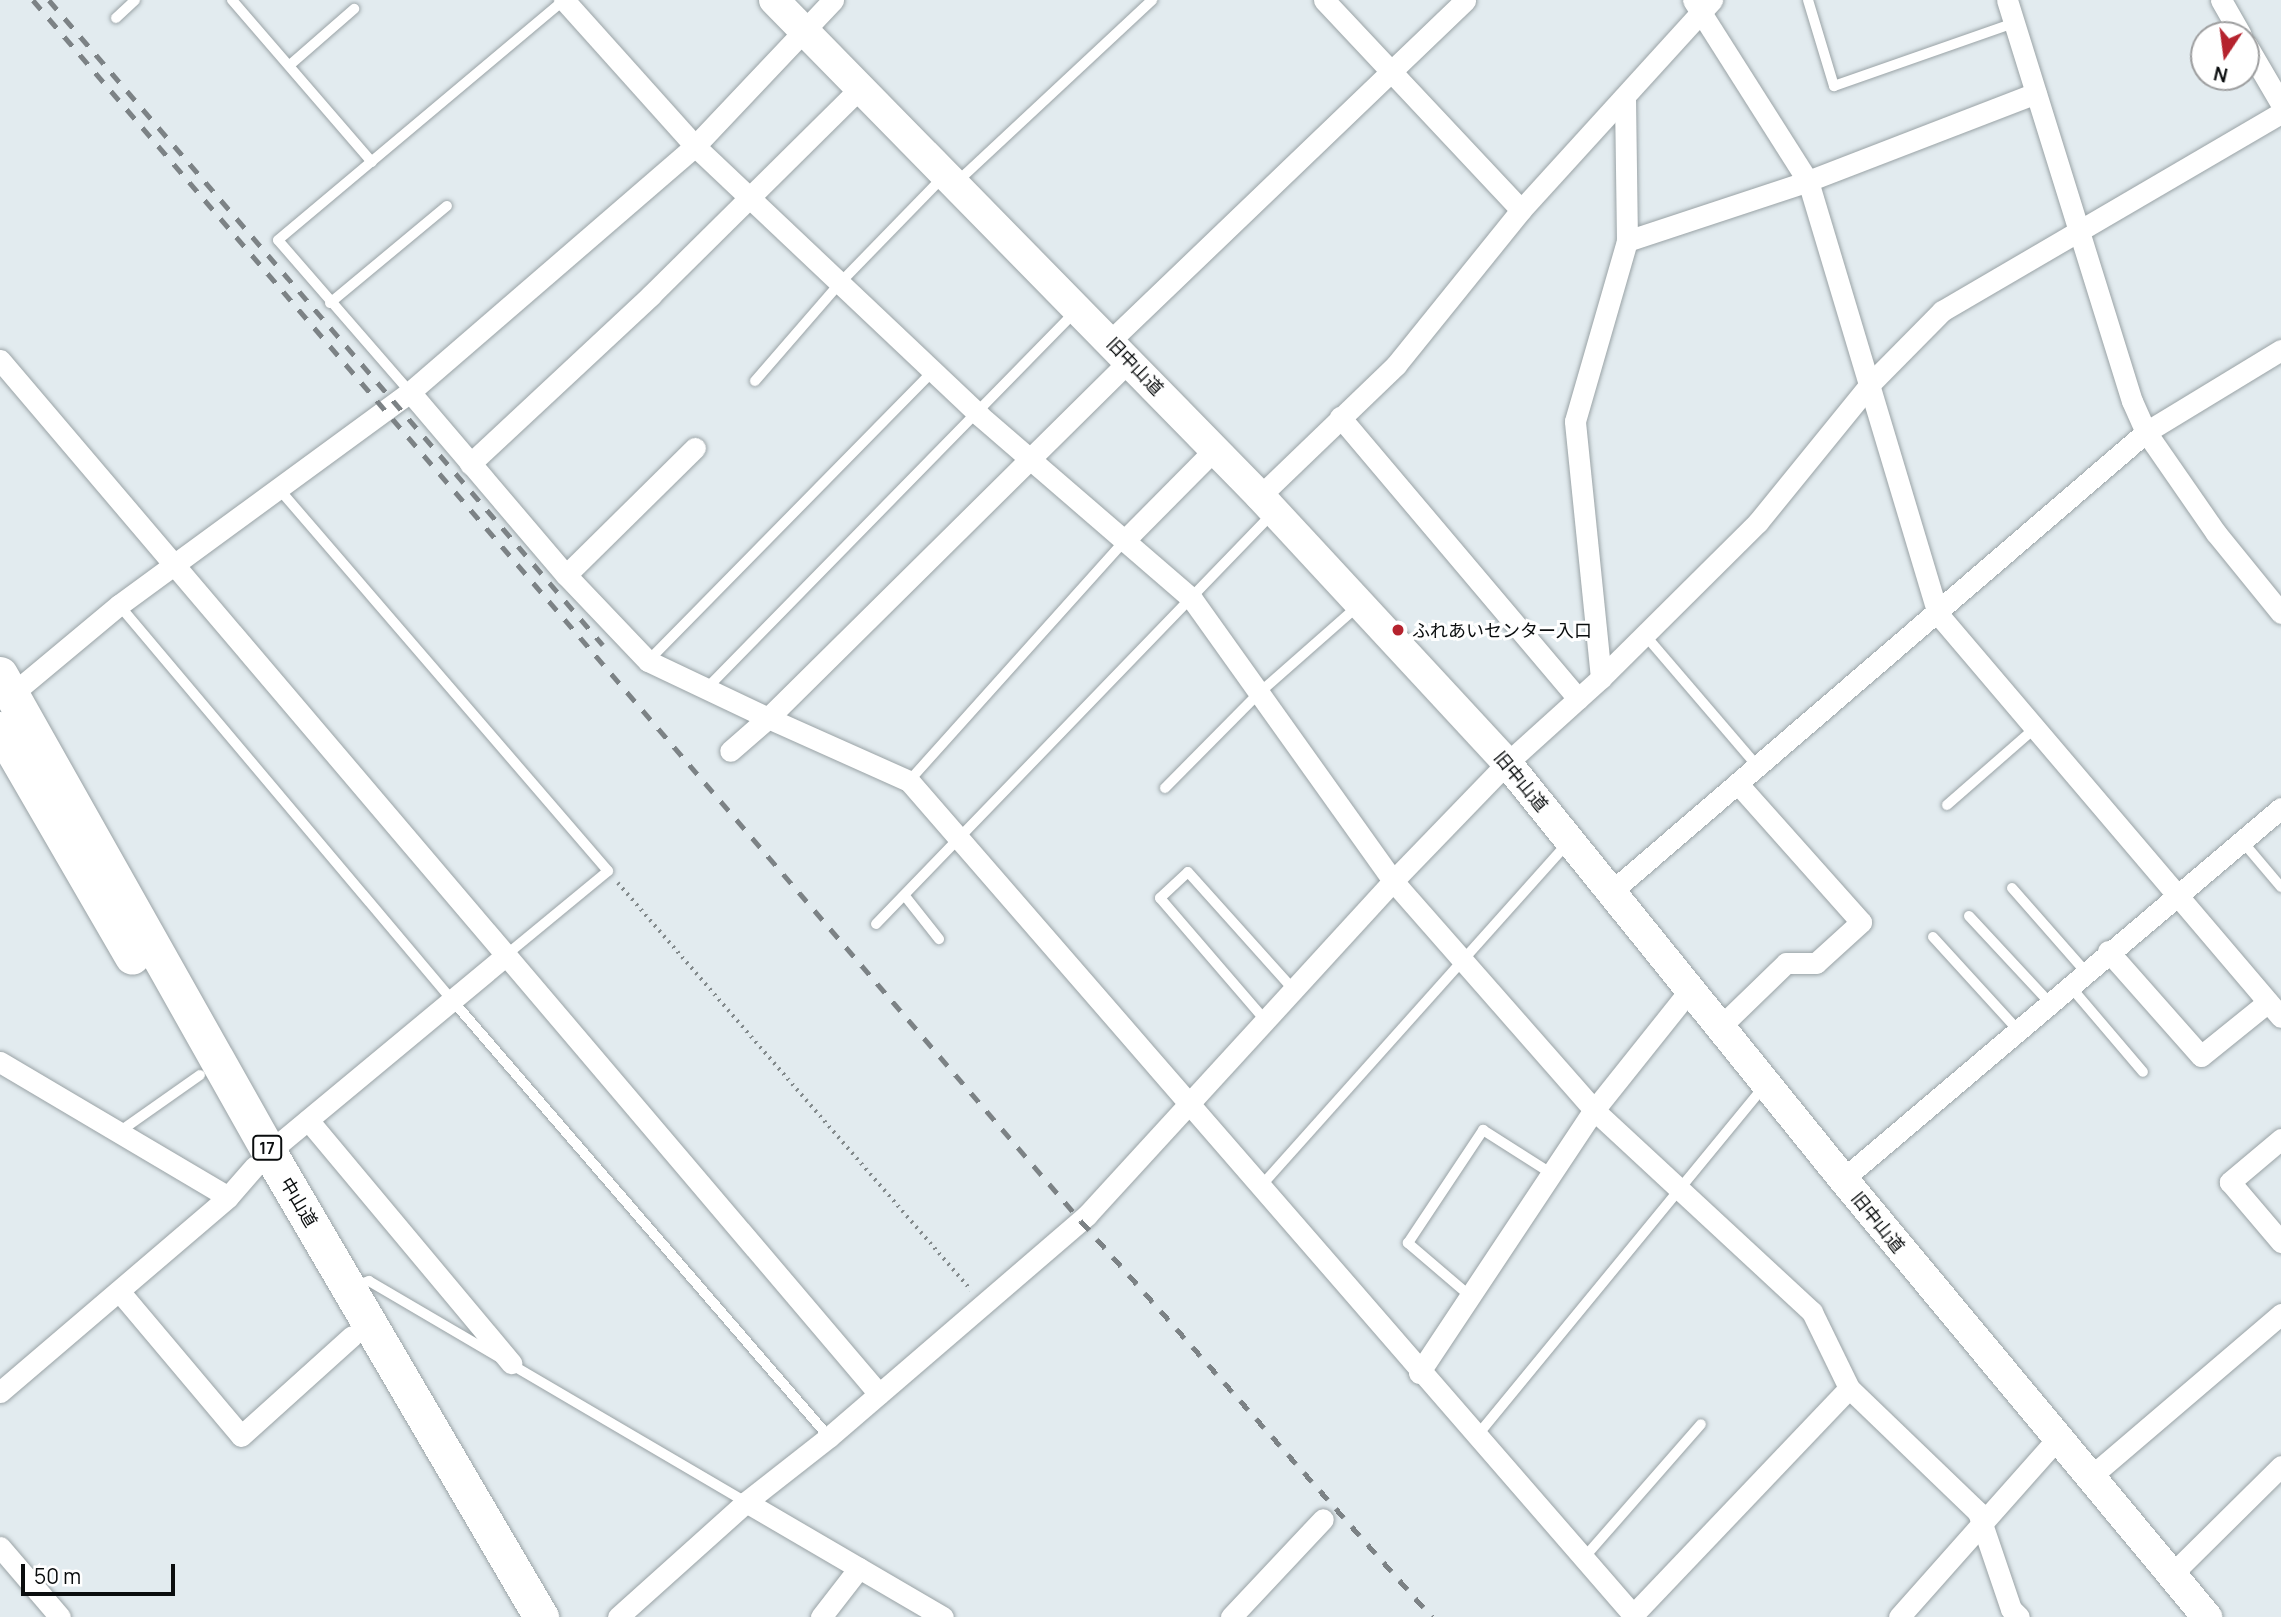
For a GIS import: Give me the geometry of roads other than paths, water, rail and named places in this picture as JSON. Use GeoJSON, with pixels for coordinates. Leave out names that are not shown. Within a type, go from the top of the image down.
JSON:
{"type":"FeatureCollection","features":[{"type":"Feature","properties":{"kind":"highway","name":"中山道"},"geometry":{"type":"LineString","coordinates":[[6,684],[262,1160],[352,1336],[515,1617]]}},
{"type":"Feature","properties":{"kind":"highway","name":"中山道"},"geometry":{"type":"LineString","coordinates":[[0,729],[200,1074],[350,1287],[541,1617]]}},
{"type":"Feature","properties":{"kind":"main road","name":"旧中山道"},"geometry":{"type":"LineString","coordinates":[[774,0],[952,177],[1215,449],[1507,763],[1843,1179],[2207,1617]]}},
{"type":"Feature","properties":{"kind":"street"},"geometry":{"type":"LineString","coordinates":[[564,0],[695,146],[979,415],[1192,599],[1393,881],[1594,1110],[1812,1312],[1849,1388],[1978,1512],[2011,1609],[2018,1617]]}},
{"type":"Feature","properties":{"kind":"street"},"geometry":{"type":"LineString","coordinates":[[6,684],[176,566],[410,392],[695,146],[802,29],[833,0]]}},
{"type":"Feature","properties":{"kind":"street"},"geometry":{"type":"LineString","coordinates":[[1324,0],[1521,210]]}},
{"type":"Feature","properties":{"kind":"street"},"geometry":{"type":"LineString","coordinates":[[730,751],[768,718],[1030,458],[1120,351],[1390,68],[1465,0]]}},
{"type":"Feature","properties":{"kind":"street"},"geometry":{"type":"LineString","coordinates":[[2007,0],[2116,360],[2146,432],[2216,533],[2281,614]]}},
{"type":"Feature","properties":{"kind":"street"},"geometry":{"type":"LineString","coordinates":[[2221,0],[2233,21]]}},
{"type":"Feature","properties":{"kind":"street"},"geometry":{"type":"LineString","coordinates":[[1267,504],[1340,418],[1396,365],[1521,210],[1625,100],[1702,4],[1808,181],[1871,383],[1938,614],[2274,1010],[2201,1056],[2108,951]]}},
{"type":"Feature","properties":{"kind":"street"},"geometry":{"type":"LineString","coordinates":[[2260,68],[2281,104]]}},
{"type":"Feature","properties":{"kind":"street"},"geometry":{"type":"LineString","coordinates":[[470,464],[750,198],[861,87]]}},
{"type":"Feature","properties":{"kind":"street"},"geometry":{"type":"LineString","coordinates":[[1627,241],[1808,181],[2036,93]]}},
{"type":"Feature","properties":{"kind":"street"},"geometry":{"type":"LineString","coordinates":[[1601,678],[1591,543],[1575,421],[1627,241],[1625,100]]}},
{"type":"Feature","properties":{"kind":"street"},"geometry":{"type":"LineString","coordinates":[[618,1617],[746,1502],[829,1437],[1087,1215],[1393,881],[1507,763],[1601,678],[1758,522],[1871,383],[1941,311],[2281,113]]}},
{"type":"Feature","properties":{"kind":"street"},"geometry":{"type":"LineString","coordinates":[[1612,891],[1938,614],[2146,432],[2281,350]]}},
{"type":"Feature","properties":{"kind":"street"},"geometry":{"type":"LineString","coordinates":[[0,360],[879,1394]]}},
{"type":"Feature","properties":{"kind":"street"},"geometry":{"type":"LineString","coordinates":[[410,392],[566,575],[648,661],[909,781],[1261,1186],[1419,1373],[1634,1616],[1849,1388]]}},
{"type":"Feature","properties":{"kind":"street"},"geometry":{"type":"LineString","coordinates":[[1340,418],[1578,699]]}},
{"type":"Feature","properties":{"kind":"street"},"geometry":{"type":"LineString","coordinates":[[566,575],[695,448]]}},
{"type":"Feature","properties":{"kind":"street"},"geometry":{"type":"LineString","coordinates":[[1124,541],[1215,449]]}},
{"type":"Feature","properties":{"kind":"street"},"geometry":{"type":"LineString","coordinates":[[1720,1027],[1786,963],[1816,962],[1861,922],[1738,784]]}},
{"type":"Feature","properties":{"kind":"street"},"geometry":{"type":"LineString","coordinates":[[1843,1179],[2176,893],[2243,842],[2281,808]]}},
{"type":"Feature","properties":{"kind":"street"},"geometry":{"type":"LineString","coordinates":[[0,1392],[228,1197],[262,1160],[308,1119],[506,955]]}},
{"type":"Feature","properties":{"kind":"street"},"geometry":{"type":"LineString","coordinates":[[1419,1373],[1594,1110],[1689,991]]}},
{"type":"Feature","properties":{"kind":"street"},"geometry":{"type":"LineString","coordinates":[[0,1062],[228,1197]]}},
{"type":"Feature","properties":{"kind":"street"},"geometry":{"type":"LineString","coordinates":[[308,1119],[511,1363]]}},
{"type":"Feature","properties":{"kind":"street"},"geometry":{"type":"LineString","coordinates":[[2281,1139],[2230,1182],[2281,1242]]}},
{"type":"Feature","properties":{"kind":"street"},"geometry":{"type":"LineString","coordinates":[[119,1291],[240,1436],[352,1336]]}},
{"type":"Feature","properties":{"kind":"street"},"geometry":{"type":"LineString","coordinates":[[2089,1478],[2281,1314]]}},
{"type":"Feature","properties":{"kind":"street"},"geometry":{"type":"LineString","coordinates":[[1899,1617],[2057,1439]]}},
{"type":"Feature","properties":{"kind":"street"},"geometry":{"type":"LineString","coordinates":[[2171,1574],[2281,1467]]}},
{"type":"Feature","properties":{"kind":"street"},"geometry":{"type":"LineString","coordinates":[[746,1502],[943,1617]]}},
{"type":"Feature","properties":{"kind":"street"},"geometry":{"type":"LineString","coordinates":[[1231,1617],[1323,1519]]}},
{"type":"Feature","properties":{"kind":"street"},"geometry":{"type":"LineString","coordinates":[[0,1547],[60,1617]]}},
{"type":"Feature","properties":{"kind":"street"},"geometry":{"type":"LineString","coordinates":[[821,1617],[859,1568]]}},
{"type":"Feature","properties":{"kind":"lane"},"geometry":{"type":"LineString","coordinates":[[116,18],[135,0]]}},
{"type":"Feature","properties":{"kind":"lane"},"geometry":{"type":"LineString","coordinates":[[410,392],[278,240],[564,0]]}},
{"type":"Feature","properties":{"kind":"lane"},"geometry":{"type":"LineString","coordinates":[[755,381],[840,283],[952,177],[1152,0]]}},
{"type":"Feature","properties":{"kind":"lane"},"geometry":{"type":"LineString","coordinates":[[1808,0],[1834,86],[2014,23]]}},
{"type":"Feature","properties":{"kind":"lane"},"geometry":{"type":"LineString","coordinates":[[237,2],[372,162]]}},
{"type":"Feature","properties":{"kind":"lane"},"geometry":{"type":"LineString","coordinates":[[291,64],[354,9]]}},
{"type":"Feature","properties":{"kind":"lane"},"geometry":{"type":"LineString","coordinates":[[330,303],[447,206]]}},
{"type":"Feature","properties":{"kind":"lane"},"geometry":{"type":"LineString","coordinates":[[707,688],[979,415],[1079,308]]}},
{"type":"Feature","properties":{"kind":"lane"},"geometry":{"type":"LineString","coordinates":[[648,661],[932,372]]}},
{"type":"Feature","properties":{"kind":"lane"},"geometry":{"type":"LineString","coordinates":[[279,488],[608,870],[506,955]]}},
{"type":"Feature","properties":{"kind":"lane"},"geometry":{"type":"LineString","coordinates":[[876,924],[1192,599],[1267,504]]}},
{"type":"Feature","properties":{"kind":"lane"},"geometry":{"type":"LineString","coordinates":[[909,781],[1124,541]]}},
{"type":"Feature","properties":{"kind":"lane"},"geometry":{"type":"LineString","coordinates":[[119,604],[452,1000],[829,1437]]}},
{"type":"Feature","properties":{"kind":"lane"},"geometry":{"type":"LineString","coordinates":[[1165,788],[1258,694],[1360,604]]}},
{"type":"Feature","properties":{"kind":"lane"},"geometry":{"type":"LineString","coordinates":[[1645,635],[1758,767]]}},
{"type":"Feature","properties":{"kind":"lane"},"geometry":{"type":"LineString","coordinates":[[1947,805],[2035,728]]}},
{"type":"Feature","properties":{"kind":"lane"},"geometry":{"type":"LineString","coordinates":[[1261,1186],[1570,841]]}},
{"type":"Feature","properties":{"kind":"lane"},"geometry":{"type":"LineString","coordinates":[[2243,842],[2281,887]]}},
{"type":"Feature","properties":{"kind":"lane"},"geometry":{"type":"LineString","coordinates":[[1265,1020],[1160,898],[1188,872],[1293,989]]}},
{"type":"Feature","properties":{"kind":"lane"},"geometry":{"type":"LineString","coordinates":[[2012,888],[2143,1072]]}},
{"type":"Feature","properties":{"kind":"lane"},"geometry":{"type":"LineString","coordinates":[[905,896],[939,939]]}},
{"type":"Feature","properties":{"kind":"lane"},"geometry":{"type":"LineString","coordinates":[[1969,916],[2049,1002]]}},
{"type":"Feature","properties":{"kind":"lane"},"geometry":{"type":"LineString","coordinates":[[1933,937],[2017,1029]]}},
{"type":"Feature","properties":{"kind":"lane"},"geometry":{"type":"LineString","coordinates":[[119,1132],[200,1074]]}},
{"type":"Feature","properties":{"kind":"lane"},"geometry":{"type":"LineString","coordinates":[[1476,1437],[1678,1186],[1766,1083]]}},
{"type":"Feature","properties":{"kind":"lane"},"geometry":{"type":"LineString","coordinates":[[1470,1296],[1408,1243],[1483,1130],[1552,1174]]}},
{"type":"Feature","properties":{"kind":"lane"},"geometry":{"type":"LineString","coordinates":[[350,1287],[369,1281],[746,1502]]}},
{"type":"Feature","properties":{"kind":"lane"},"geometry":{"type":"LineString","coordinates":[[1584,1559],[1701,1423]]}},
{"type":"Feature","properties":{"kind":"railway"},"geometry":{"type":"LineString","coordinates":[[33,0],[1081,1221],[1432,1617]]}},
{"type":"Feature","properties":{"kind":"railway"},"geometry":{"type":"LineString","coordinates":[[49,0],[603,645]]}},
{"type":"Feature","properties":{"kind":"place","name":"ふれあいセンター入口"},"geometry":{"type":"Point","coordinates":[1398,630]}}]}
